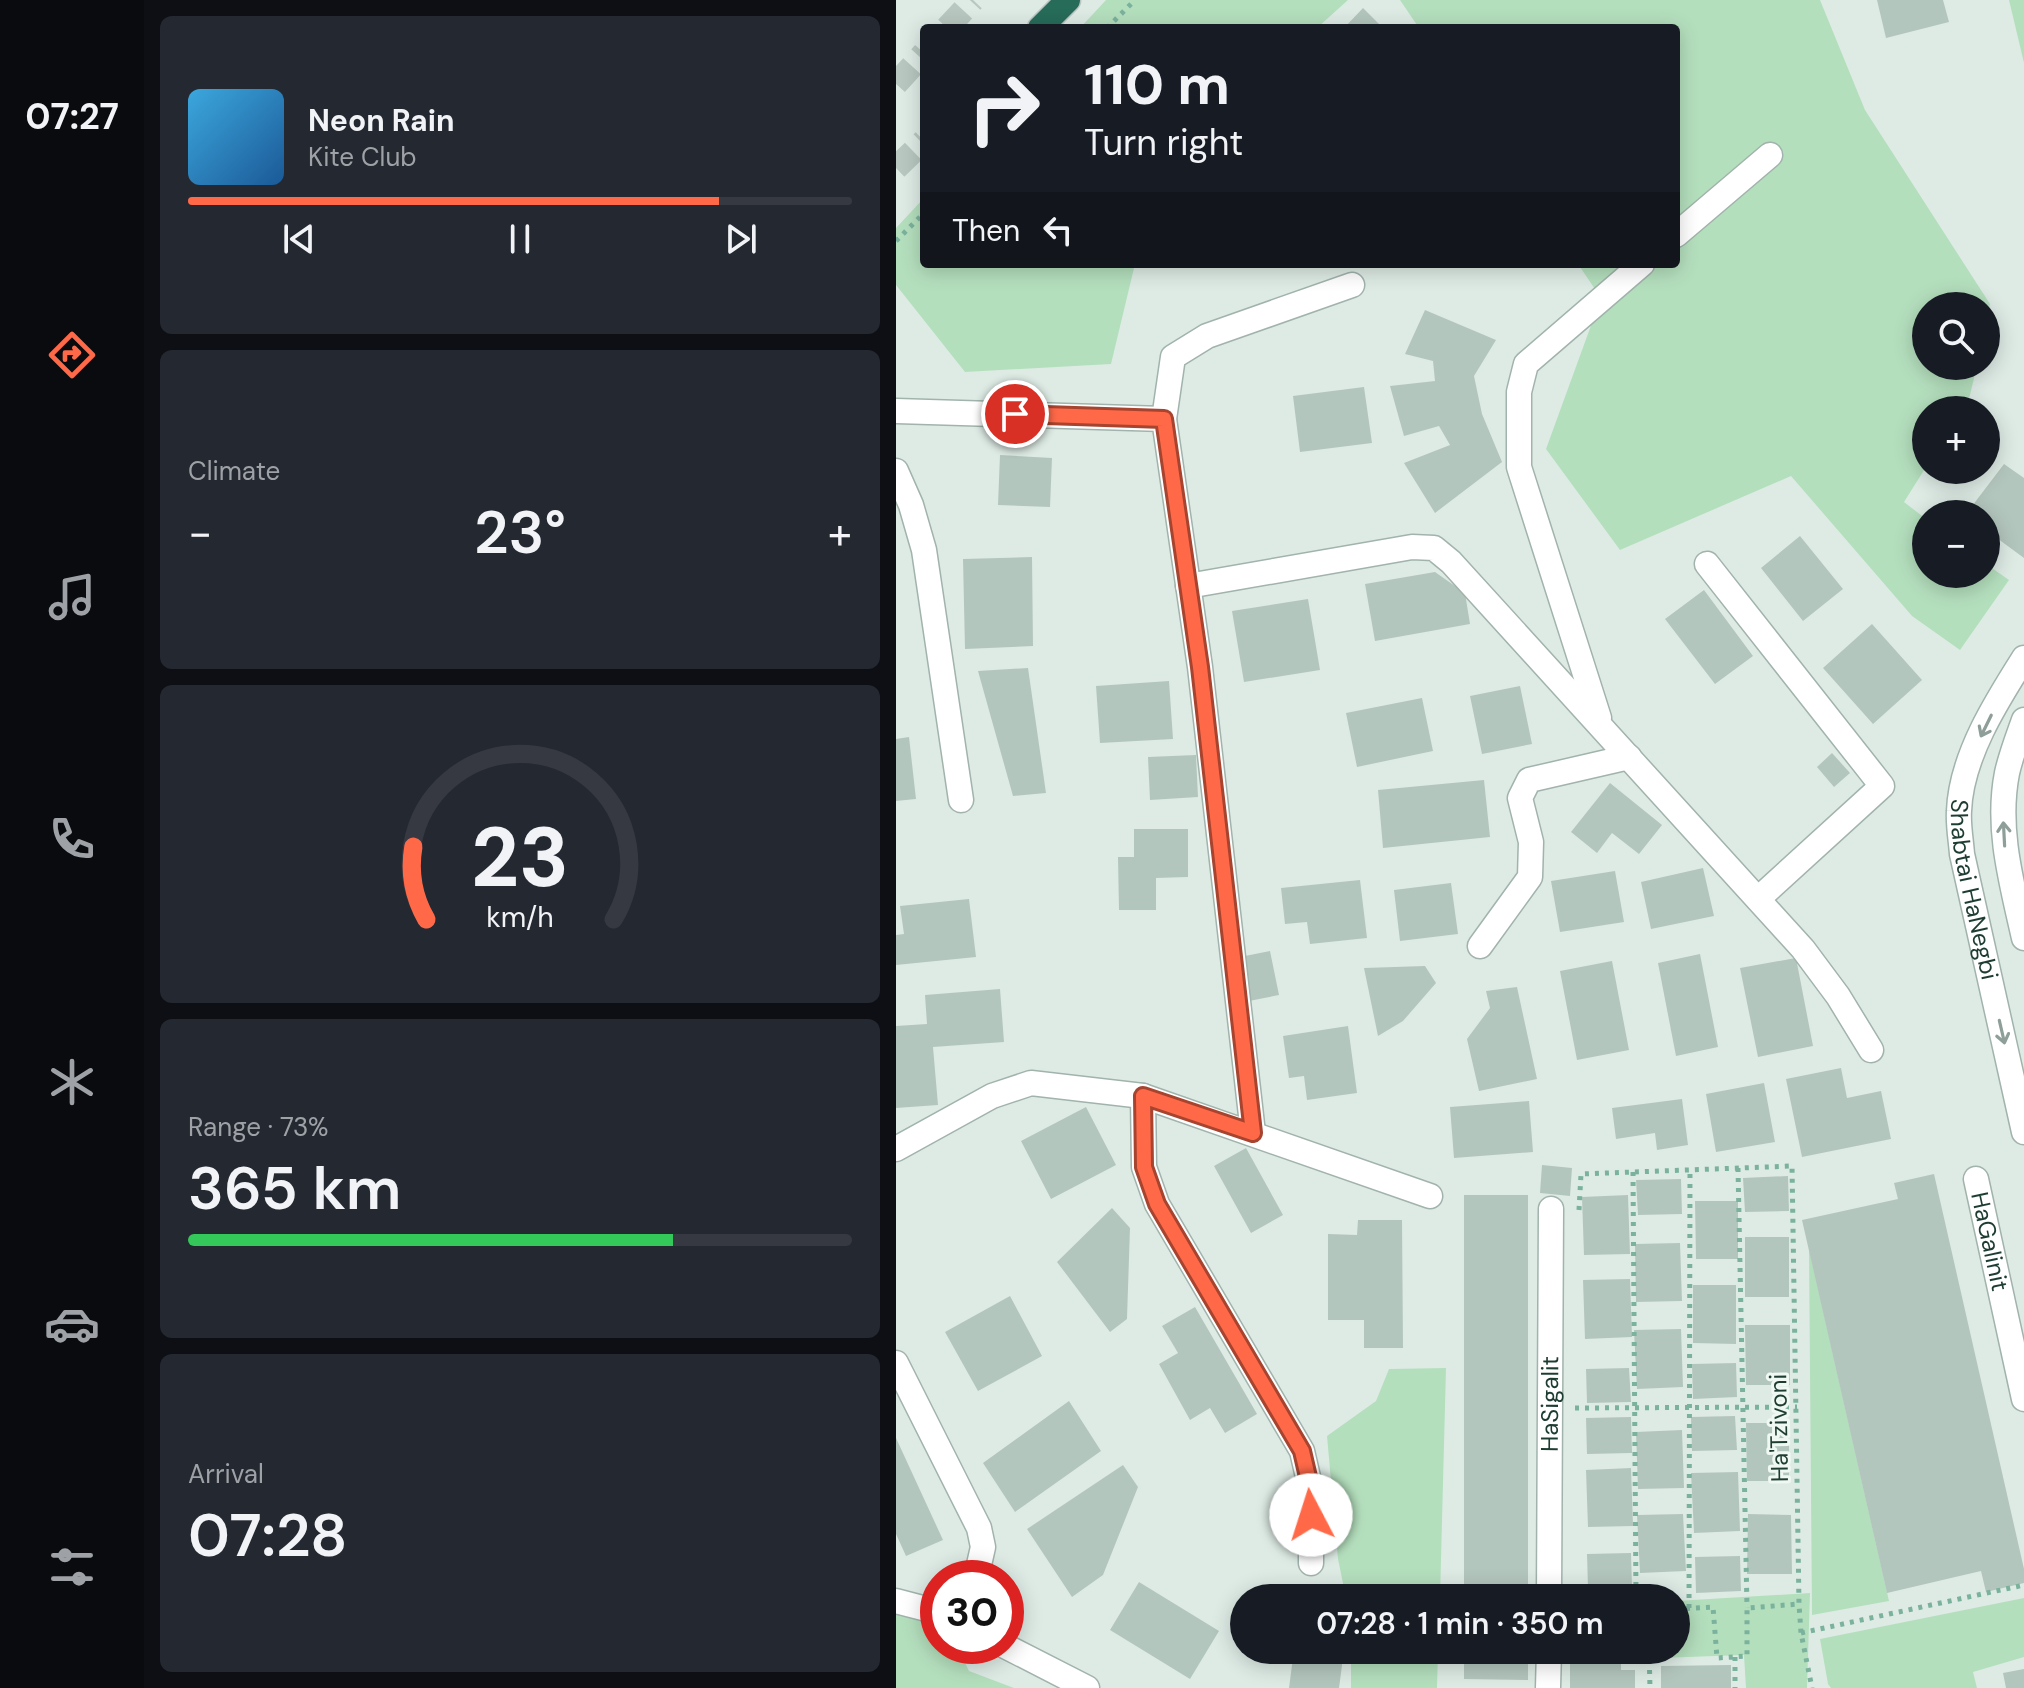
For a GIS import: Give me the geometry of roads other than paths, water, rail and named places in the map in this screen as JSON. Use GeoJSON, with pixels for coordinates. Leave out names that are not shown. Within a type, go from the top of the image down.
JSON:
{"type":"FeatureCollection","features":[{"type":"Feature","properties":{"kind":"highway"},"geometry":{"type":"LineString","coordinates":[[1044,24],[1068,0]]}},
{"type":"Feature","properties":{"kind":"street"},"geometry":{"type":"LineString","coordinates":[[1680,232],[1770,155]]}},
{"type":"Feature","properties":{"kind":"street"},"geometry":{"type":"LineString","coordinates":[[1602,728],[1519,467],[1519,392],[1526,364],[1637,268]]}},
{"type":"Feature","properties":{"kind":"street"},"geometry":{"type":"LineString","coordinates":[[1253,1133],[1200,667],[1164,419],[1173,357],[1207,336],[1352,285]]}},
{"type":"Feature","properties":{"kind":"street"},"geometry":{"type":"LineString","coordinates":[[896,411],[1164,419]]}},
{"type":"Feature","properties":{"kind":"street"},"geometry":{"type":"LineString","coordinates":[[896,471],[911,505],[924,550],[961,800]]}},
{"type":"Feature","properties":{"kind":"street"},"geometry":{"type":"LineString","coordinates":[[1188,586],[1412,547],[1434,548],[1451,562],[1803,949],[1838,996],[1871,1050]]}},
{"type":"Feature","properties":{"kind":"street"},"geometry":{"type":"LineString","coordinates":[[1707,564],[1882,786],[1758,899]]}},
{"type":"Feature","properties":{"kind":"street","name":"Shabtai HaNegbi"},"geometry":{"type":"LineString","coordinates":[[2024,658],[1984,726],[1966,770],[1958,810],[1962,854],[2024,1132]]}},
{"type":"Feature","properties":{"kind":"street","name":"Shabtai HaNegbi"},"geometry":{"type":"LineString","coordinates":[[2024,720],[2007,773],[2003,808],[2016,867],[2024,938]]}},
{"type":"Feature","properties":{"kind":"street"},"geometry":{"type":"LineString","coordinates":[[1480,946],[1530,877],[1531,842],[1520,798],[1529,780],[1629,757]]}},
{"type":"Feature","properties":{"kind":"street"},"geometry":{"type":"LineString","coordinates":[[896,1149],[992,1096],[1031,1083],[1143,1096],[1430,1196]]}},
{"type":"Feature","properties":{"kind":"street"},"geometry":{"type":"LineString","coordinates":[[1143,1096],[1144,1167],[1157,1204],[1302,1451],[1311,1490],[1311,1563]]}},
{"type":"Feature","properties":{"kind":"street","name":"HaGalinit"},"geometry":{"type":"LineString","coordinates":[[1976,1179],[2024,1399]]}},
{"type":"Feature","properties":{"kind":"street","name":"HaSigalit"},"geometry":{"type":"LineString","coordinates":[[1549,1584],[1551,1209]]}},
{"type":"Feature","properties":{"kind":"street"},"geometry":{"type":"LineString","coordinates":[[896,1363],[979,1528],[983,1547],[980,1560]]}},
{"type":"Feature","properties":{"kind":"street"},"geometry":{"type":"LineString","coordinates":[[896,1601],[920,1607]]}},
{"type":"Feature","properties":{"kind":"street"},"geometry":{"type":"LineString","coordinates":[[1024,1656],[1087,1688]]}},
{"type":"Feature","properties":{"kind":"street"},"geometry":{"type":"LineString","coordinates":[[1548,1688],[1549,1664]]}},
{"type":"Feature","properties":{"kind":"tunnel"},"geometry":{"type":"LineString","coordinates":[[951,24],[973,0]]}},
{"type":"Feature","properties":{"kind":"tunnel"},"geometry":{"type":"LineString","coordinates":[[896,84],[920,57]]}},
{"type":"Feature","properties":{"kind":"tunnel"},"geometry":{"type":"LineString","coordinates":[[896,168],[920,145]]}}]}
